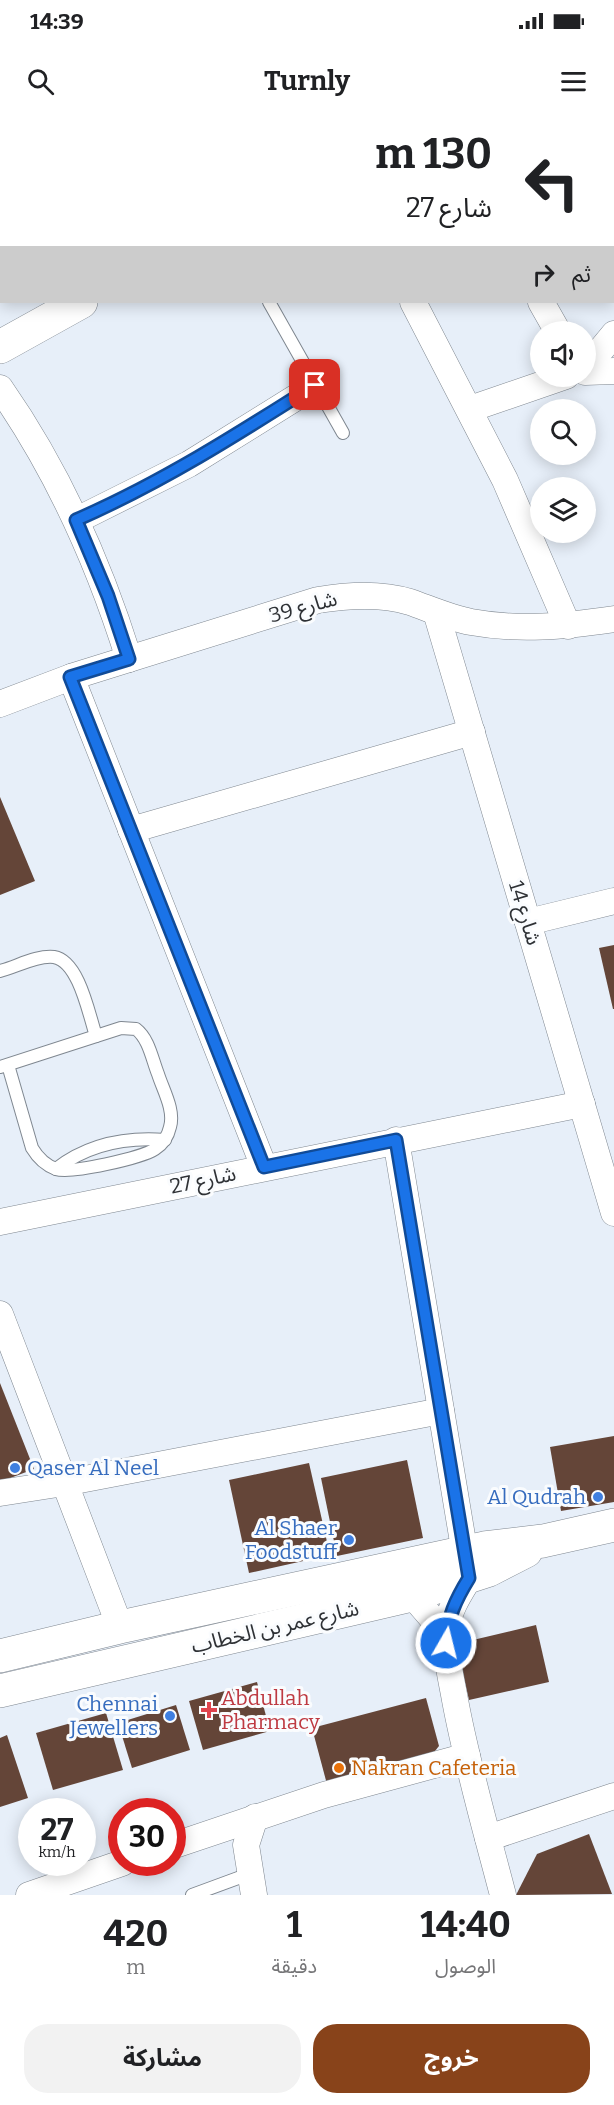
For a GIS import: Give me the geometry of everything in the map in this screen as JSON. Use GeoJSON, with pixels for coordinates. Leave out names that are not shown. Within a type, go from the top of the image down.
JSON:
{"type":"FeatureCollection","features":[{"type":"Feature","properties":{"kind":"street"},"geometry":{"type":"LineString","coordinates":[[0,347],[79,303]]}},
{"type":"Feature","properties":{"kind":"street"},"geometry":{"type":"LineString","coordinates":[[414,303],[470,409],[524,522],[568,626]]}},
{"type":"Feature","properties":{"kind":"street"},"geometry":{"type":"LineString","coordinates":[[542,303],[552,321]]}},
{"type":"Feature","properties":{"kind":"street"},"geometry":{"type":"LineString","coordinates":[[596,357],[614,334]]}},
{"type":"Feature","properties":{"kind":"street"},"geometry":{"type":"LineString","coordinates":[[596,371],[614,371]]}},
{"type":"Feature","properties":{"kind":"street"},"geometry":{"type":"LineString","coordinates":[[76,520],[113,505],[189,464],[315,385]]}},
{"type":"Feature","properties":{"kind":"street"},"geometry":{"type":"LineString","coordinates":[[470,409],[534,387]]}},
{"type":"Feature","properties":{"kind":"street"},"geometry":{"type":"LineString","coordinates":[[0,388],[32,437],[76,520],[111,603],[129,659]]}},
{"type":"Feature","properties":{"kind":"street","name":"شارع 39"},"geometry":{"type":"LineString","coordinates":[[0,704],[70,677],[318,600],[348,595],[378,596],[408,602],[436,612],[501,627],[568,626],[614,619]]}},
{"type":"Feature","properties":{"kind":"street","name":"شارع 14"},"geometry":{"type":"LineString","coordinates":[[436,612],[614,1213]]}},
{"type":"Feature","properties":{"kind":"street"},"geometry":{"type":"LineString","coordinates":[[70,677],[264,1167]]}},
{"type":"Feature","properties":{"kind":"street"},"geometry":{"type":"LineString","coordinates":[[131,830],[472,732]]}},
{"type":"Feature","properties":{"kind":"street"},"geometry":{"type":"LineString","coordinates":[[528,922],[614,901]]}},
{"type":"Feature","properties":{"kind":"street","name":"شارع 27"},"geometry":{"type":"LineString","coordinates":[[0,1222],[582,1104]]}},
{"type":"Feature","properties":{"kind":"street"},"geometry":{"type":"LineString","coordinates":[[396,1140],[467,1565],[447,1626],[446,1643],[467,1756],[503,1895]]}},
{"type":"Feature","properties":{"kind":"street"},"geometry":{"type":"LineString","coordinates":[[0,1314],[120,1627]]}},
{"type":"Feature","properties":{"kind":"street"},"geometry":{"type":"LineString","coordinates":[[0,1493],[64,1483],[441,1411]]}},
{"type":"Feature","properties":{"kind":"street","name":"شارع عمر بن الخطاب"},"geometry":{"type":"LineString","coordinates":[[0,1656],[298,1588],[467,1565],[543,1541],[614,1525]]}},
{"type":"Feature","properties":{"kind":"street","name":"شارع عمر بن الخطاب"},"geometry":{"type":"LineString","coordinates":[[0,1691],[412,1595],[467,1565]]}},
{"type":"Feature","properties":{"kind":"street"},"geometry":{"type":"LineString","coordinates":[[298,1588],[303,1591],[310,1602],[308,1615],[303,1620]]}},
{"type":"Feature","properties":{"kind":"street"},"geometry":{"type":"LineString","coordinates":[[412,1595],[431,1617],[446,1643]]}},
{"type":"Feature","properties":{"kind":"street"},"geometry":{"type":"LineString","coordinates":[[186,1841],[394,1774],[467,1756]]}},
{"type":"Feature","properties":{"kind":"street"},"geometry":{"type":"LineString","coordinates":[[488,1838],[614,1796]]}},
{"type":"Feature","properties":{"kind":"street"},"geometry":{"type":"LineString","coordinates":[[252,1885],[246,1845],[255,1817]]}},
{"type":"Feature","properties":{"kind":"street"},"geometry":{"type":"LineString","coordinates":[[29,1895],[108,1868]]}},
{"type":"Feature","properties":{"kind":"lane"},"geometry":{"type":"LineString","coordinates":[[270,303],[343,433]]}},
{"type":"Feature","properties":{"kind":"lane"},"geometry":{"type":"LineString","coordinates":[[0,971],[43,958],[55,957],[65,962],[73,970],[78,981],[96,1036]]}},
{"type":"Feature","properties":{"kind":"lane"},"geometry":{"type":"LineString","coordinates":[[129,1027],[142,1033],[171,1113],[171,1126],[165,1140],[144,1138],[89,1149],[76,1154],[56,1169],[46,1164],[32,1148],[4,1066],[129,1027]]}},
{"type":"Feature","properties":{"kind":"lane"},"geometry":{"type":"LineString","coordinates":[[192,1895],[252,1885]]}},
{"type":"Feature","properties":{"kind":"building"},"geometry":{"type":"Polygon","coordinates":[[[0,797],[35,881],[0,895],[0,797]]]}},
{"type":"Feature","properties":{"kind":"building"},"geometry":{"type":"Polygon","coordinates":[[[614,945],[614,1009],[613,1009],[599,948],[614,945]]]}},
{"type":"Feature","properties":{"kind":"building"},"geometry":{"type":"Polygon","coordinates":[[[0,1383],[34,1469],[0,1482],[0,1383]]]}},
{"type":"Feature","properties":{"kind":"building"},"geometry":{"type":"Polygon","coordinates":[[[614,1436],[614,1502],[561,1511],[550,1447],[614,1436]]]}},
{"type":"Feature","properties":{"kind":"building"},"geometry":{"type":"Polygon","coordinates":[[[407,1460],[423,1538],[337,1556],[321,1478],[407,1460]]]}},
{"type":"Feature","properties":{"kind":"building"},"geometry":{"type":"Polygon","coordinates":[[[309,1463],[330,1555],[249,1573],[229,1480],[309,1463]]]}},
{"type":"Feature","properties":{"kind":"building"},"geometry":{"type":"Polygon","coordinates":[[[536,1625],[549,1682],[469,1700],[456,1644],[536,1625]]]}},
{"type":"Feature","properties":{"kind":"building"},"geometry":{"type":"Polygon","coordinates":[[[257,1682],[270,1731],[203,1750],[189,1701],[257,1682]]]}},
{"type":"Feature","properties":{"kind":"building"},"geometry":{"type":"Polygon","coordinates":[[[426,1698],[439,1746],[427,1761],[328,1788],[312,1728],[426,1698]]]}},
{"type":"Feature","properties":{"kind":"building"},"geometry":{"type":"Polygon","coordinates":[[[176,1705],[190,1750],[132,1768],[118,1723],[176,1705]]]}},
{"type":"Feature","properties":{"kind":"building"},"geometry":{"type":"Polygon","coordinates":[[[106,1713],[123,1770],[53,1790],[36,1733],[106,1713]]]}},
{"type":"Feature","properties":{"kind":"building"},"geometry":{"type":"Polygon","coordinates":[[[7,1735],[28,1798],[18,1798],[18,1801],[0,1807],[0,1738],[7,1735]]]}},
{"type":"Feature","properties":{"kind":"building"},"geometry":{"type":"Polygon","coordinates":[[[589,1834],[612,1894],[516,1895],[537,1854],[589,1834]]]}},
{"type":"Feature","properties":{"kind":"place","name":"Qaser Al Neel"},"geometry":{"type":"Point","coordinates":[15,1468]}},
{"type":"Feature","properties":{"kind":"place","name":"Al Qudrah"},"geometry":{"type":"Point","coordinates":[598,1497]}},
{"type":"Feature","properties":{"kind":"place","name":"Al Shaer Foodstuff"},"geometry":{"type":"Point","coordinates":[349,1540]}},
{"type":"Feature","properties":{"kind":"place","name":"Abdullah Pharmacy"},"geometry":{"type":"Point","coordinates":[209,1710]}},
{"type":"Feature","properties":{"kind":"place","name":"Chennai Jewellers"},"geometry":{"type":"Point","coordinates":[170,1716]}},
{"type":"Feature","properties":{"kind":"place","name":"Nakran Cafeteria"},"geometry":{"type":"Point","coordinates":[339,1768]}},
{"type":"Feature","properties":{"kind":"route"},"geometry":{"type":"LineString","coordinates":[[315,385],[189,464],[113,505],[76,520],[108,596],[129,659],[70,677],[264,1167],[396,1140],[469,1578],[452,1609],[447,1626],[446,1643]]}}]}
